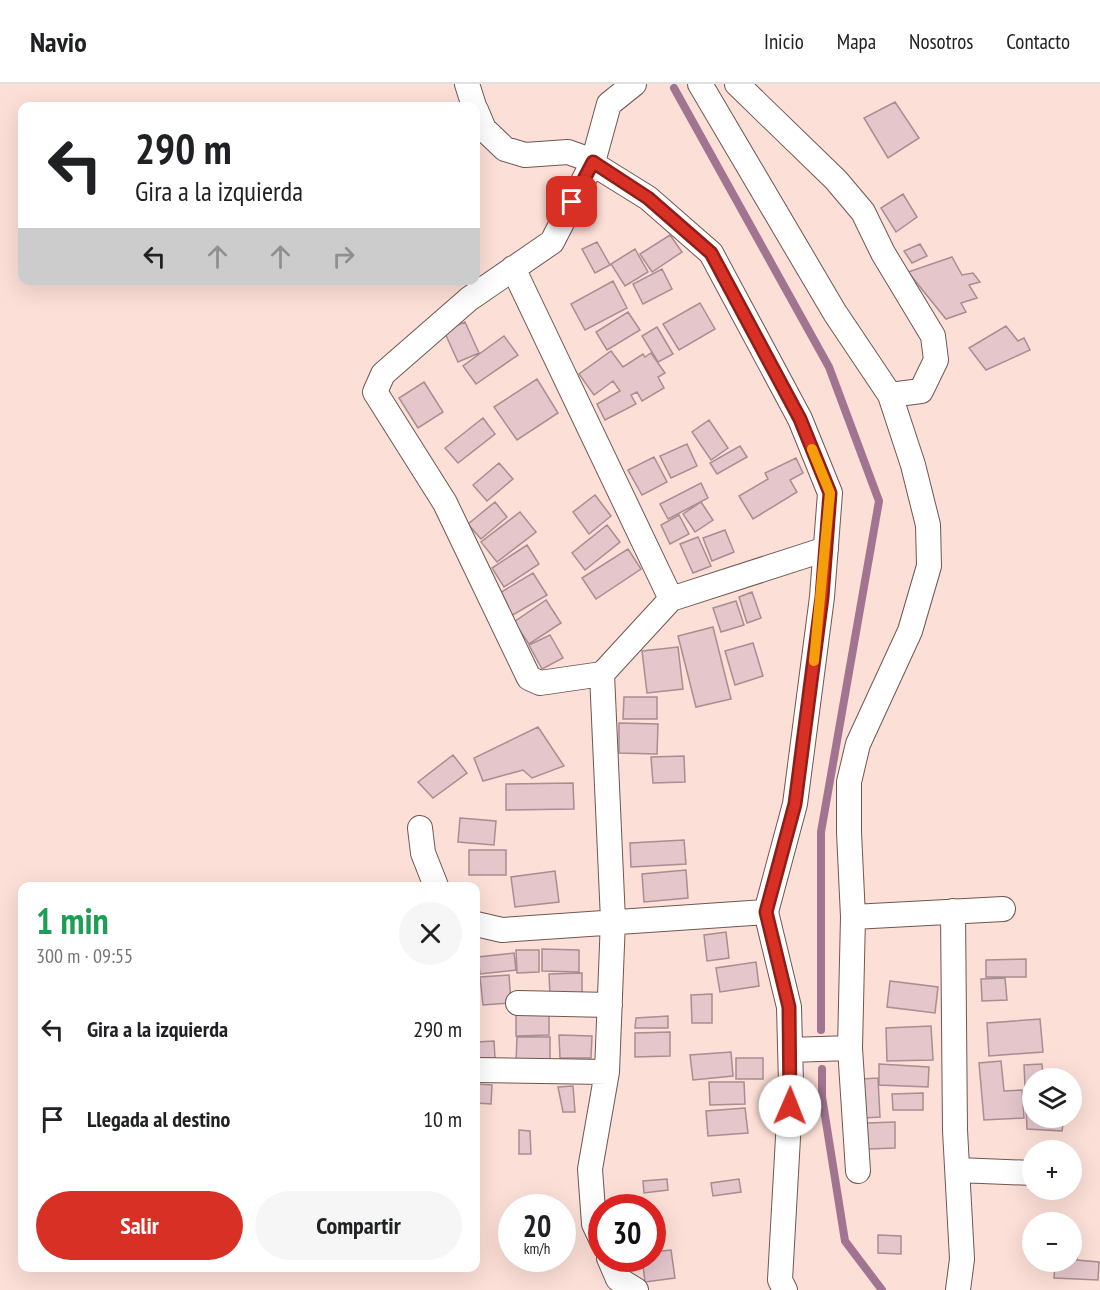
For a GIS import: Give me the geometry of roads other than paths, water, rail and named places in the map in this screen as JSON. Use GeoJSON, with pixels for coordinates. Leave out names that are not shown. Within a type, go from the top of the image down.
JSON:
{"type":"FeatureCollection","features":[{"type":"Feature","properties":{"kind":"street"},"geometry":{"type":"LineString","coordinates":[[467,84],[473,102]]}},
{"type":"Feature","properties":{"kind":"street"},"geometry":{"type":"LineString","coordinates":[[634,84],[609,104],[593,162],[552,242],[469,299],[383,374],[375,392],[445,503],[529,678],[540,683],[602,675],[671,599],[826,549]]}},
{"type":"Feature","properties":{"kind":"street"},"geometry":{"type":"LineString","coordinates":[[700,84],[835,313],[890,395],[913,465],[928,525],[929,566],[910,631],[858,744],[849,782],[853,917],[850,1048],[858,1171]]}},
{"type":"Feature","properties":{"kind":"street"},"geometry":{"type":"LineString","coordinates":[[737,84],[836,180],[863,212],[888,262],[933,336],[936,360],[921,391],[890,395]]}},
{"type":"Feature","properties":{"kind":"street"},"geometry":{"type":"LineString","coordinates":[[480,120],[484,129],[505,149],[525,155],[568,152],[593,162],[648,198],[711,253],[800,419],[830,493],[826,549],[795,804],[766,912],[789,1007],[787,1191],[780,1280],[785,1290]]}},
{"type":"Feature","properties":{"kind":"street"},"geometry":{"type":"LineString","coordinates":[[513,268],[671,599]]}},
{"type":"Feature","properties":{"kind":"street"},"geometry":{"type":"LineString","coordinates":[[592,1194],[590,1169],[607,1072],[613,920],[602,675]]}},
{"type":"Feature","properties":{"kind":"street"},"geometry":{"type":"LineString","coordinates":[[420,828],[423,853],[434,882]]}},
{"type":"Feature","properties":{"kind":"street"},"geometry":{"type":"LineString","coordinates":[[853,917],[1003,909]]}},
{"type":"Feature","properties":{"kind":"street"},"geometry":{"type":"LineString","coordinates":[[953,911],[962,1258],[958,1290]]}},
{"type":"Feature","properties":{"kind":"street"},"geometry":{"type":"LineString","coordinates":[[480,925],[502,930],[613,920],[766,912]]}},
{"type":"Feature","properties":{"kind":"street"},"geometry":{"type":"LineString","coordinates":[[518,1003],[610,1005]]}},
{"type":"Feature","properties":{"kind":"street"},"geometry":{"type":"LineString","coordinates":[[790,1050],[850,1048]]}},
{"type":"Feature","properties":{"kind":"street"},"geometry":{"type":"LineString","coordinates":[[480,1070],[607,1072]]}},
{"type":"Feature","properties":{"kind":"street"},"geometry":{"type":"LineString","coordinates":[[958,1170],[1022,1173]]}},
{"type":"Feature","properties":{"kind":"street"},"geometry":{"type":"LineString","coordinates":[[615,1272],[618,1279],[636,1290]]}},
{"type":"Feature","properties":{"kind":"waterway"},"geometry":{"type":"LineString","coordinates":[[674,88],[829,367],[879,501],[821,832],[821,1030]]}},
{"type":"Feature","properties":{"kind":"waterway"},"geometry":{"type":"LineString","coordinates":[[822,1069],[822,1097],[845,1241],[882,1290]]}}]}
